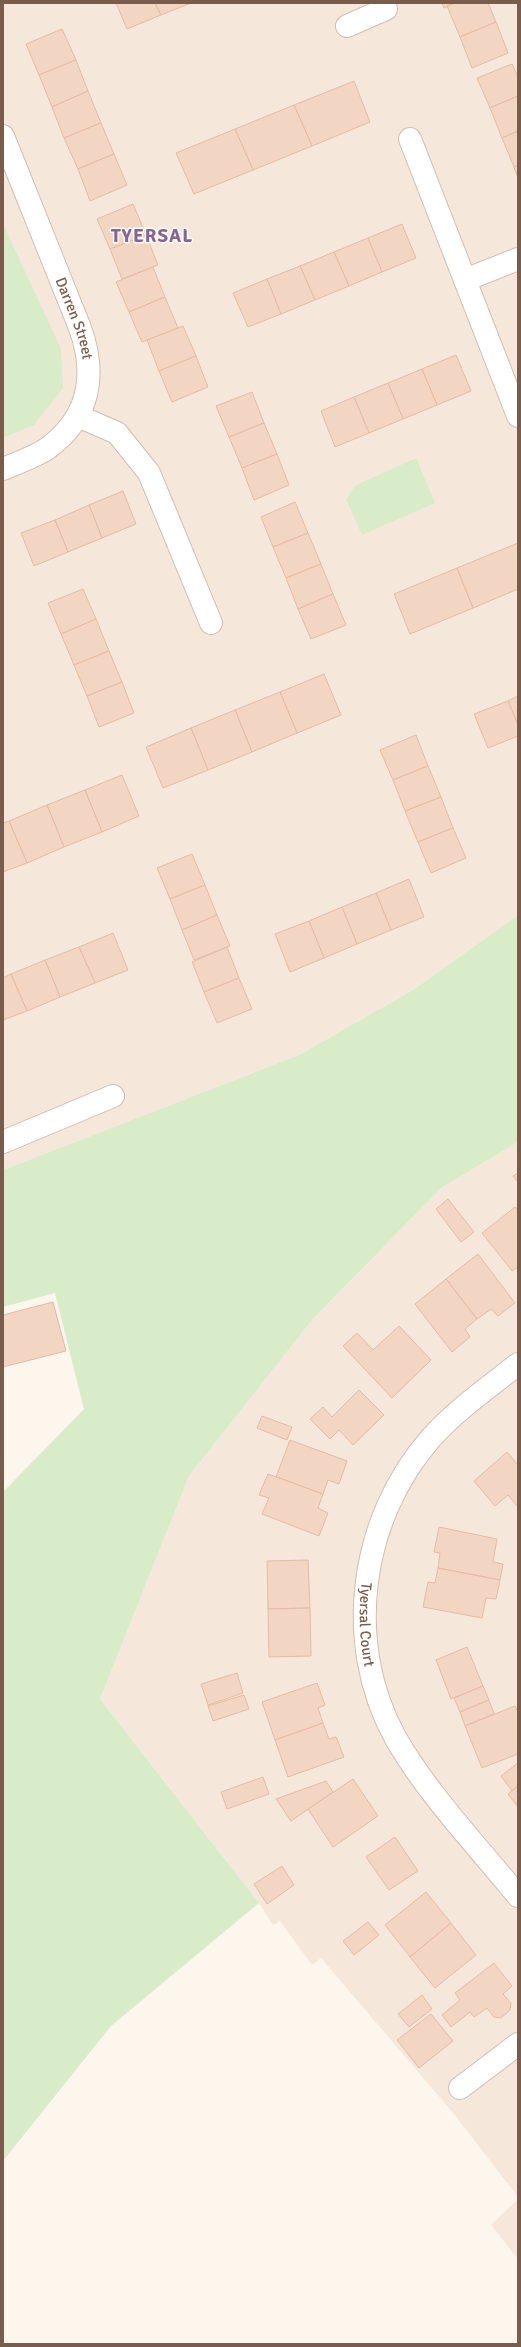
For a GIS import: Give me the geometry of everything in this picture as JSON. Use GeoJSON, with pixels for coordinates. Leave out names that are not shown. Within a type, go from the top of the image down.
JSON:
{"type":"FeatureCollection","features":[{"type":"Feature","properties":{"kind":"street"},"geometry":{"type":"LineString","coordinates":[[347,26],[386,10],[384,3]]}},
{"type":"Feature","properties":{"kind":"street","name":"Darren Street"},"geometry":{"type":"LineString","coordinates":[[3,136],[88,350],[90,372],[87,395],[78,416],[64,435],[47,449],[3,469]]}},
{"type":"Feature","properties":{"kind":"street"},"geometry":{"type":"LineString","coordinates":[[410,139],[518,416]]}},
{"type":"Feature","properties":{"kind":"street"},"geometry":{"type":"LineString","coordinates":[[465,280],[518,259]]}},
{"type":"Feature","properties":{"kind":"street"},"geometry":{"type":"LineString","coordinates":[[78,416],[117,433],[149,473],[212,623]]}},
{"type":"Feature","properties":{"kind":"street"},"geometry":{"type":"LineString","coordinates":[[3,1142],[113,1096]]}},
{"type":"Feature","properties":{"kind":"street","name":"Tyersal Court"},"geometry":{"type":"LineString","coordinates":[[518,1364],[449,1419],[418,1453],[400,1481],[388,1505],[371,1555],[364,1608],[368,1654],[375,1686],[395,1736],[424,1780],[518,1896]]}},
{"type":"Feature","properties":{"kind":"street"},"geometry":{"type":"LineString","coordinates":[[460,2088],[518,2044]]}},
{"type":"Feature","properties":{"kind":"shaded area"},"geometry":{"type":"Polygon","coordinates":[[[3,3],[518,3],[518,915],[413,990],[299,1055],[3,1170],[3,3]]]}},
{"type":"Feature","properties":{"kind":"shaded area"},"geometry":{"type":"Polygon","coordinates":[[[518,1142],[518,2197],[454,2114],[321,1958],[312,1965],[280,1921],[273,1925],[259,1903],[100,1699],[189,1476],[312,1320],[441,1188],[518,1142]]]}},
{"type":"Feature","properties":{"kind":"shaded area"},"geometry":{"type":"Polygon","coordinates":[[[518,2199],[518,2259],[491,2225],[518,2199]]]}},
{"type":"Feature","properties":{"kind":"green space"},"geometry":{"type":"Polygon","coordinates":[[[3,224],[61,349],[63,388],[34,425],[3,438],[3,224]]]}},
{"type":"Feature","properties":{"kind":"green space"},"geometry":{"type":"Polygon","coordinates":[[[416,458],[435,503],[362,535],[346,499],[356,485],[416,458]]]}},
{"type":"Feature","properties":{"kind":"green space"},"geometry":{"type":"Polygon","coordinates":[[[518,915],[518,1142],[441,1188],[312,1320],[189,1476],[100,1699],[259,1903],[111,2026],[3,2161],[3,1492],[84,1409],[55,1293],[3,1307],[3,1170],[299,1055],[413,990],[518,915]]]}},
{"type":"Feature","properties":{"kind":"building"},"geometry":{"type":"Polygon","coordinates":[[[116,3],[155,3],[161,15],[127,29],[116,3]]]}},
{"type":"Feature","properties":{"kind":"building"},"geometry":{"type":"Polygon","coordinates":[[[155,3],[191,3],[161,15],[155,3]]]}},
{"type":"Feature","properties":{"kind":"building"},"geometry":{"type":"Polygon","coordinates":[[[442,3],[455,3],[444,8],[442,3]]]}},
{"type":"Feature","properties":{"kind":"building"},"geometry":{"type":"Polygon","coordinates":[[[455,3],[488,3],[496,22],[460,37],[447,6],[455,3]]]}},
{"type":"Feature","properties":{"kind":"building"},"geometry":{"type":"Polygon","coordinates":[[[496,22],[508,53],[472,68],[460,37],[496,22]]]}},
{"type":"Feature","properties":{"kind":"building"},"geometry":{"type":"Polygon","coordinates":[[[62,29],[76,60],[39,75],[26,44],[62,29]]]}},
{"type":"Feature","properties":{"kind":"building"},"geometry":{"type":"Polygon","coordinates":[[[76,60],[88,91],[52,107],[39,75],[76,60]]]}},
{"type":"Feature","properties":{"kind":"building"},"geometry":{"type":"Polygon","coordinates":[[[512,64],[518,77],[518,96],[490,108],[477,78],[512,64]]]}},
{"type":"Feature","properties":{"kind":"building"},"geometry":{"type":"Polygon","coordinates":[[[354,81],[370,122],[312,146],[294,105],[354,81]]]}},
{"type":"Feature","properties":{"kind":"building"},"geometry":{"type":"Polygon","coordinates":[[[88,91],[101,123],[64,138],[52,107],[88,91]]]}},
{"type":"Feature","properties":{"kind":"building"},"geometry":{"type":"Polygon","coordinates":[[[518,96],[518,131],[502,138],[490,108],[518,96]]]}},
{"type":"Feature","properties":{"kind":"building"},"geometry":{"type":"Polygon","coordinates":[[[294,105],[312,146],[253,170],[235,129],[294,105]]]}},
{"type":"Feature","properties":{"kind":"building"},"geometry":{"type":"Polygon","coordinates":[[[101,123],[114,154],[78,169],[64,138],[101,123]]]}},
{"type":"Feature","properties":{"kind":"building"},"geometry":{"type":"Polygon","coordinates":[[[235,129],[253,170],[194,194],[176,153],[235,129]]]}},
{"type":"Feature","properties":{"kind":"building"},"geometry":{"type":"Polygon","coordinates":[[[518,131],[518,166],[514,167],[502,138],[518,131]]]}},
{"type":"Feature","properties":{"kind":"building"},"geometry":{"type":"Polygon","coordinates":[[[114,154],[127,185],[90,201],[78,169],[114,154]]]}},
{"type":"Feature","properties":{"kind":"building"},"geometry":{"type":"Polygon","coordinates":[[[518,166],[518,178],[514,167],[518,166]]]}},
{"type":"Feature","properties":{"kind":"building"},"geometry":{"type":"Polygon","coordinates":[[[133,204],[146,235],[110,249],[97,219],[133,204]]]}},
{"type":"Feature","properties":{"kind":"building"},"geometry":{"type":"Polygon","coordinates":[[[402,224],[416,258],[382,272],[368,238],[402,224]]]}},
{"type":"Feature","properties":{"kind":"building"},"geometry":{"type":"Polygon","coordinates":[[[146,235],[158,265],[122,279],[110,249],[146,235]]]}},
{"type":"Feature","properties":{"kind":"building"},"geometry":{"type":"Polygon","coordinates":[[[368,238],[382,272],[349,286],[334,252],[368,238]]]}},
{"type":"Feature","properties":{"kind":"building"},"geometry":{"type":"Polygon","coordinates":[[[334,252],[349,286],[315,300],[300,266],[334,252]]]}},
{"type":"Feature","properties":{"kind":"building"},"geometry":{"type":"Polygon","coordinates":[[[300,266],[315,300],[281,314],[267,279],[300,266]]]}},
{"type":"Feature","properties":{"kind":"building"},"geometry":{"type":"Polygon","coordinates":[[[153,267],[165,297],[129,312],[116,282],[153,267]]]}},
{"type":"Feature","properties":{"kind":"building"},"geometry":{"type":"Polygon","coordinates":[[[267,279],[281,314],[248,327],[233,293],[267,279]]]}},
{"type":"Feature","properties":{"kind":"building"},"geometry":{"type":"Polygon","coordinates":[[[165,297],[178,328],[142,342],[129,312],[165,297]]]}},
{"type":"Feature","properties":{"kind":"building"},"geometry":{"type":"Polygon","coordinates":[[[183,326],[196,356],[159,371],[147,340],[183,326]]]}},
{"type":"Feature","properties":{"kind":"building"},"geometry":{"type":"Polygon","coordinates":[[[456,355],[471,391],[437,405],[422,369],[456,355]]]}},
{"type":"Feature","properties":{"kind":"building"},"geometry":{"type":"Polygon","coordinates":[[[196,356],[208,387],[172,402],[159,371],[196,356]]]}},
{"type":"Feature","properties":{"kind":"building"},"geometry":{"type":"Polygon","coordinates":[[[422,369],[437,405],[403,419],[388,383],[422,369]]]}},
{"type":"Feature","properties":{"kind":"building"},"geometry":{"type":"Polygon","coordinates":[[[388,383],[403,419],[369,433],[354,397],[388,383]]]}},
{"type":"Feature","properties":{"kind":"building"},"geometry":{"type":"Polygon","coordinates":[[[252,392],[264,423],[229,437],[216,406],[252,392]]]}},
{"type":"Feature","properties":{"kind":"building"},"geometry":{"type":"Polygon","coordinates":[[[354,397],[369,433],[335,447],[321,411],[354,397]]]}},
{"type":"Feature","properties":{"kind":"building"},"geometry":{"type":"Polygon","coordinates":[[[264,423],[277,454],[242,468],[229,437],[264,423]]]}},
{"type":"Feature","properties":{"kind":"building"},"geometry":{"type":"Polygon","coordinates":[[[277,454],[289,485],[254,500],[242,468],[277,454]]]}},
{"type":"Feature","properties":{"kind":"building"},"geometry":{"type":"Polygon","coordinates":[[[123,491],[136,524],[102,538],[89,505],[123,491]]]}},
{"type":"Feature","properties":{"kind":"building"},"geometry":{"type":"Polygon","coordinates":[[[295,502],[308,533],[273,547],[261,517],[295,502]]]}},
{"type":"Feature","properties":{"kind":"building"},"geometry":{"type":"Polygon","coordinates":[[[89,505],[102,538],[68,552],[55,520],[89,505]]]}},
{"type":"Feature","properties":{"kind":"building"},"geometry":{"type":"Polygon","coordinates":[[[55,520],[68,552],[34,566],[21,533],[55,520]]]}},
{"type":"Feature","properties":{"kind":"building"},"geometry":{"type":"Polygon","coordinates":[[[308,533],[321,564],[286,578],[273,547],[308,533]]]}},
{"type":"Feature","properties":{"kind":"building"},"geometry":{"type":"Polygon","coordinates":[[[518,543],[518,589],[473,608],[457,568],[518,543]]]}},
{"type":"Feature","properties":{"kind":"building"},"geometry":{"type":"Polygon","coordinates":[[[321,564],[333,594],[298,609],[286,578],[321,564]]]}},
{"type":"Feature","properties":{"kind":"building"},"geometry":{"type":"Polygon","coordinates":[[[457,568],[473,608],[410,634],[394,594],[457,568]]]}},
{"type":"Feature","properties":{"kind":"building"},"geometry":{"type":"Polygon","coordinates":[[[83,589],[96,619],[61,634],[48,603],[83,589]]]}},
{"type":"Feature","properties":{"kind":"building"},"geometry":{"type":"Polygon","coordinates":[[[333,594],[346,625],[311,639],[298,609],[333,594]]]}},
{"type":"Feature","properties":{"kind":"building"},"geometry":{"type":"Polygon","coordinates":[[[96,619],[109,651],[74,665],[61,634],[96,619]]]}},
{"type":"Feature","properties":{"kind":"building"},"geometry":{"type":"Polygon","coordinates":[[[109,651],[122,682],[87,696],[74,665],[109,651]]]}},
{"type":"Feature","properties":{"kind":"building"},"geometry":{"type":"Polygon","coordinates":[[[324,674],[341,715],[297,733],[280,692],[324,674]]]}},
{"type":"Feature","properties":{"kind":"building"},"geometry":{"type":"Polygon","coordinates":[[[122,682],[134,713],[99,727],[87,696],[122,682]]]}},
{"type":"Feature","properties":{"kind":"building"},"geometry":{"type":"Polygon","coordinates":[[[280,692],[297,733],[252,752],[235,710],[280,692]]]}},
{"type":"Feature","properties":{"kind":"building"},"geometry":{"type":"Polygon","coordinates":[[[518,696],[518,725],[508,701],[518,696]]]}},
{"type":"Feature","properties":{"kind":"building"},"geometry":{"type":"Polygon","coordinates":[[[508,701],[518,725],[518,736],[488,748],[474,714],[508,701]]]}},
{"type":"Feature","properties":{"kind":"building"},"geometry":{"type":"Polygon","coordinates":[[[235,710],[252,752],[208,770],[191,728],[235,710]]]}},
{"type":"Feature","properties":{"kind":"building"},"geometry":{"type":"Polygon","coordinates":[[[191,728],[208,770],[163,788],[146,747],[191,728]]]}},
{"type":"Feature","properties":{"kind":"building"},"geometry":{"type":"Polygon","coordinates":[[[416,735],[428,766],[393,780],[380,750],[416,735]]]}},
{"type":"Feature","properties":{"kind":"building"},"geometry":{"type":"Polygon","coordinates":[[[428,766],[441,797],[405,811],[393,780],[428,766]]]}},
{"type":"Feature","properties":{"kind":"building"},"geometry":{"type":"Polygon","coordinates":[[[122,775],[139,816],[102,832],[85,790],[122,775]]]}},
{"type":"Feature","properties":{"kind":"building"},"geometry":{"type":"Polygon","coordinates":[[[85,790],[102,832],[64,847],[47,805],[85,790]]]}},
{"type":"Feature","properties":{"kind":"building"},"geometry":{"type":"Polygon","coordinates":[[[441,797],[453,828],[418,842],[405,811],[441,797]]]}},
{"type":"Feature","properties":{"kind":"building"},"geometry":{"type":"Polygon","coordinates":[[[47,805],[64,847],[27,863],[9,821],[47,805]]]}},
{"type":"Feature","properties":{"kind":"building"},"geometry":{"type":"Polygon","coordinates":[[[9,821],[27,863],[3,872],[3,823],[9,821]]]}},
{"type":"Feature","properties":{"kind":"building"},"geometry":{"type":"Polygon","coordinates":[[[453,828],[466,858],[431,873],[418,842],[453,828]]]}},
{"type":"Feature","properties":{"kind":"building"},"geometry":{"type":"Polygon","coordinates":[[[192,854],[205,885],[170,899],[157,868],[192,854]]]}},
{"type":"Feature","properties":{"kind":"building"},"geometry":{"type":"Polygon","coordinates":[[[409,879],[424,917],[391,930],[376,893],[409,879]]]}},
{"type":"Feature","properties":{"kind":"building"},"geometry":{"type":"Polygon","coordinates":[[[205,885],[217,915],[182,930],[170,899],[205,885]]]}},
{"type":"Feature","properties":{"kind":"building"},"geometry":{"type":"Polygon","coordinates":[[[376,893],[391,930],[357,944],[342,907],[376,893]]]}},
{"type":"Feature","properties":{"kind":"building"},"geometry":{"type":"Polygon","coordinates":[[[342,907],[357,944],[324,958],[309,921],[342,907]]]}},
{"type":"Feature","properties":{"kind":"building"},"geometry":{"type":"Polygon","coordinates":[[[217,915],[230,946],[194,960],[182,930],[217,915]]]}},
{"type":"Feature","properties":{"kind":"building"},"geometry":{"type":"Polygon","coordinates":[[[309,921],[324,958],[290,972],[275,934],[309,921]]]}},
{"type":"Feature","properties":{"kind":"building"},"geometry":{"type":"Polygon","coordinates":[[[113,933],[128,970],[95,983],[79,947],[113,933]]]}},
{"type":"Feature","properties":{"kind":"building"},"geometry":{"type":"Polygon","coordinates":[[[79,947],[95,983],[60,997],[45,960],[79,947]]]}},
{"type":"Feature","properties":{"kind":"building"},"geometry":{"type":"Polygon","coordinates":[[[227,947],[239,978],[204,992],[192,962],[227,947]]]}},
{"type":"Feature","properties":{"kind":"building"},"geometry":{"type":"Polygon","coordinates":[[[45,960],[60,997],[27,1011],[11,974],[45,960]]]}},
{"type":"Feature","properties":{"kind":"building"},"geometry":{"type":"Polygon","coordinates":[[[11,974],[27,1011],[3,1020],[3,978],[11,974]]]}},
{"type":"Feature","properties":{"kind":"building"},"geometry":{"type":"Polygon","coordinates":[[[239,978],[252,1009],[217,1023],[204,992],[239,978]]]}},
{"type":"Feature","properties":{"kind":"building"},"geometry":{"type":"Polygon","coordinates":[[[518,1173],[518,1182],[513,1176],[518,1173]]]}},
{"type":"Feature","properties":{"kind":"building"},"geometry":{"type":"Polygon","coordinates":[[[448,1199],[474,1232],[461,1242],[436,1209],[448,1199]]]}},
{"type":"Feature","properties":{"kind":"building"},"geometry":{"type":"Polygon","coordinates":[[[515,1207],[518,1210],[518,1267],[512,1271],[482,1233],[515,1207]]]}},
{"type":"Feature","properties":{"kind":"building"},"geometry":{"type":"Polygon","coordinates":[[[478,1254],[515,1303],[498,1316],[491,1309],[477,1319],[446,1279],[478,1254]]]}},
{"type":"Feature","properties":{"kind":"building"},"geometry":{"type":"Polygon","coordinates":[[[446,1279],[477,1319],[465,1329],[470,1337],[452,1352],[415,1304],[446,1279]]]}},
{"type":"Feature","properties":{"kind":"building"},"geometry":{"type":"Polygon","coordinates":[[[53,1302],[66,1351],[3,1367],[3,1315],[53,1302]]]}},
{"type":"Feature","properties":{"kind":"building"},"geometry":{"type":"Polygon","coordinates":[[[399,1326],[431,1360],[392,1398],[343,1346],[357,1333],[373,1350],[399,1326]]]}},
{"type":"Feature","properties":{"kind":"building"},"geometry":{"type":"Polygon","coordinates":[[[359,1390],[384,1415],[353,1445],[339,1430],[330,1439],[310,1419],[323,1407],[332,1417],[359,1390]]]}},
{"type":"Feature","properties":{"kind":"building"},"geometry":{"type":"Polygon","coordinates":[[[262,1416],[292,1427],[287,1440],[257,1428],[262,1416]]]}},
{"type":"Feature","properties":{"kind":"building"},"geometry":{"type":"Polygon","coordinates":[[[290,1440],[347,1461],[339,1484],[328,1480],[323,1494],[276,1477],[290,1440]]]}},
{"type":"Feature","properties":{"kind":"building"},"geometry":{"type":"Polygon","coordinates":[[[507,1452],[518,1465],[518,1507],[508,1495],[495,1506],[474,1481],[507,1452]]]}},
{"type":"Feature","properties":{"kind":"building"},"geometry":{"type":"Polygon","coordinates":[[[268,1474],[323,1494],[318,1508],[328,1513],[319,1536],[262,1514],[269,1498],[259,1495],[268,1474]]]}},
{"type":"Feature","properties":{"kind":"building"},"geometry":{"type":"Polygon","coordinates":[[[439,1527],[497,1539],[493,1562],[503,1564],[500,1580],[438,1568],[440,1553],[434,1552],[439,1527]]]}},
{"type":"Feature","properties":{"kind":"building"},"geometry":{"type":"Polygon","coordinates":[[[308,1560],[310,1608],[268,1609],[267,1561],[308,1560]]]}},
{"type":"Feature","properties":{"kind":"building"},"geometry":{"type":"Polygon","coordinates":[[[438,1568],[500,1580],[496,1599],[486,1598],[482,1618],[423,1607],[428,1582],[435,1583],[438,1568]]]}},
{"type":"Feature","properties":{"kind":"building"},"geometry":{"type":"Polygon","coordinates":[[[310,1608],[311,1656],[269,1657],[268,1609],[310,1608]]]}},
{"type":"Feature","properties":{"kind":"building"},"geometry":{"type":"Polygon","coordinates":[[[467,1647],[483,1686],[451,1699],[436,1660],[467,1647]]]}},
{"type":"Feature","properties":{"kind":"building"},"geometry":{"type":"Polygon","coordinates":[[[237,1673],[243,1693],[208,1705],[201,1684],[237,1673]]]}},
{"type":"Feature","properties":{"kind":"building"},"geometry":{"type":"Polygon","coordinates":[[[317,1683],[325,1705],[318,1708],[323,1723],[275,1740],[262,1702],[317,1683]]]}},
{"type":"Feature","properties":{"kind":"building"},"geometry":{"type":"Polygon","coordinates":[[[483,1686],[489,1700],[460,1712],[454,1698],[483,1686]]]}},
{"type":"Feature","properties":{"kind":"building"},"geometry":{"type":"Polygon","coordinates":[[[244,1695],[249,1709],[213,1721],[208,1706],[244,1695]]]}},
{"type":"Feature","properties":{"kind":"building"},"geometry":{"type":"Polygon","coordinates":[[[489,1700],[494,1714],[465,1726],[460,1712],[489,1700]]]}},
{"type":"Feature","properties":{"kind":"building"},"geometry":{"type":"Polygon","coordinates":[[[515,1706],[518,1712],[518,1754],[482,1768],[465,1726],[515,1706]]]}},
{"type":"Feature","properties":{"kind":"building"},"geometry":{"type":"Polygon","coordinates":[[[323,1723],[329,1739],[336,1737],[344,1757],[288,1777],[275,1740],[323,1723]]]}},
{"type":"Feature","properties":{"kind":"building"},"geometry":{"type":"Polygon","coordinates":[[[518,1763],[518,1786],[512,1791],[501,1776],[518,1763]]]}},
{"type":"Feature","properties":{"kind":"building"},"geometry":{"type":"Polygon","coordinates":[[[263,1777],[269,1794],[227,1809],[221,1792],[263,1777]]]}},
{"type":"Feature","properties":{"kind":"building"},"geometry":{"type":"Polygon","coordinates":[[[353,1779],[378,1816],[333,1847],[308,1809],[353,1779]]]}},
{"type":"Feature","properties":{"kind":"building"},"geometry":{"type":"Polygon","coordinates":[[[326,1781],[333,1792],[291,1821],[276,1799],[326,1781]]]}},
{"type":"Feature","properties":{"kind":"building"},"geometry":{"type":"Polygon","coordinates":[[[518,1786],[518,1807],[508,1794],[518,1786]]]}},
{"type":"Feature","properties":{"kind":"building"},"geometry":{"type":"Polygon","coordinates":[[[395,1837],[418,1871],[389,1890],[366,1857],[395,1837]]]}},
{"type":"Feature","properties":{"kind":"building"},"geometry":{"type":"Polygon","coordinates":[[[282,1866],[294,1885],[267,1904],[254,1884],[282,1866]]]}},
{"type":"Feature","properties":{"kind":"building"},"geometry":{"type":"Polygon","coordinates":[[[426,1892],[451,1923],[410,1957],[385,1925],[426,1892]]]}},
{"type":"Feature","properties":{"kind":"building"},"geometry":{"type":"Polygon","coordinates":[[[368,1922],[379,1935],[354,1955],[343,1941],[368,1922]]]}},
{"type":"Feature","properties":{"kind":"building"},"geometry":{"type":"Polygon","coordinates":[[[451,1923],[476,1955],[435,1988],[410,1957],[451,1923]]]}},
{"type":"Feature","properties":{"kind":"building"},"geometry":{"type":"Polygon","coordinates":[[[494,1963],[512,1986],[503,1994],[511,2003],[510,2010],[501,2018],[494,2017],[487,2008],[474,2017],[470,2012],[451,2027],[442,2015],[460,2000],[455,1993],[494,1963]]]}},
{"type":"Feature","properties":{"kind":"building"},"geometry":{"type":"Polygon","coordinates":[[[422,1995],[432,2009],[409,2027],[398,2014],[422,1995]]]}},
{"type":"Feature","properties":{"kind":"building"},"geometry":{"type":"Polygon","coordinates":[[[431,2014],[453,2041],[419,2068],[397,2040],[431,2014]]]}},
{"type":"Feature","properties":{"kind":"district","name":"TYERSAL"},"geometry":{"type":"Point","coordinates":[152,236]}}]}
